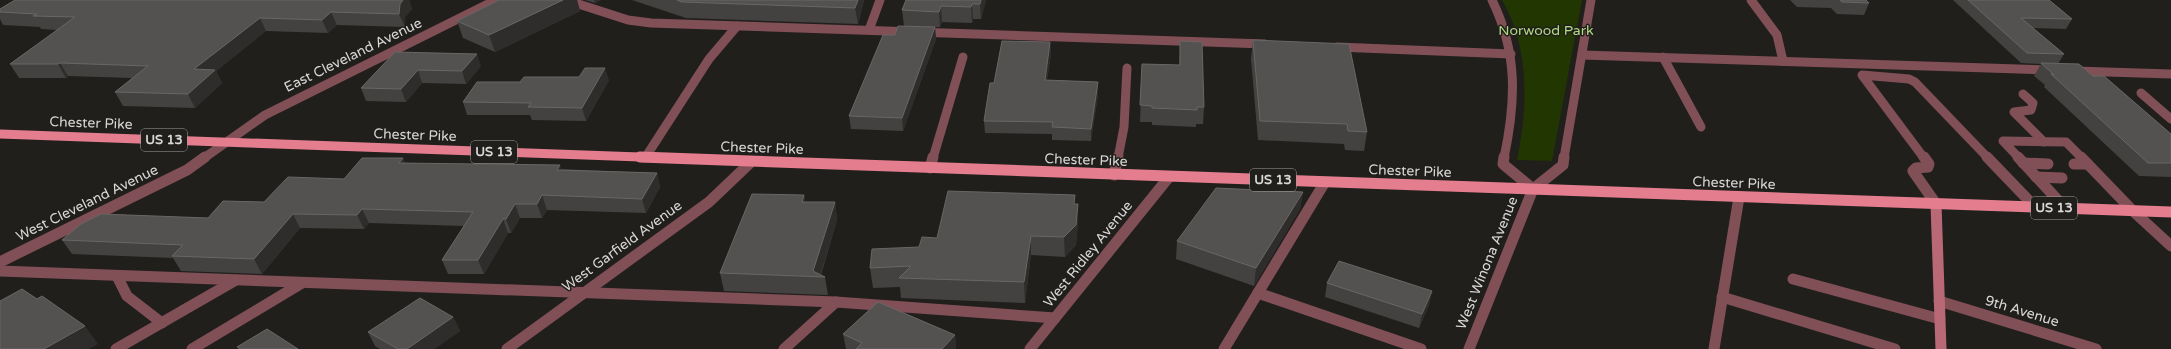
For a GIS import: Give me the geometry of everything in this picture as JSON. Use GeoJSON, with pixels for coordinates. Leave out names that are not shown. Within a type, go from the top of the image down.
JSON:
{"type":"FeatureCollection","features":[{"type":"Feature","properties":{"kind":"main road","name":"Chester Pike"},"geometry":{"type":"LineString","coordinates":[[0,134],[2171,212]]}},
{"type":"Feature","properties":{"kind":"street","name":"East Cleveland Avenue"},"geometry":{"type":"LineString","coordinates":[[226,142],[265,115],[496,0]]}},
{"type":"Feature","properties":{"kind":"street"},"geometry":{"type":"LineString","coordinates":[[566,0],[633,21],[1272,45]]}},
{"type":"Feature","properties":{"kind":"street"},"geometry":{"type":"LineString","coordinates":[[870,30],[880,0]]}},
{"type":"Feature","properties":{"kind":"street"},"geometry":{"type":"LineString","coordinates":[[1492,0],[1505,26],[1511,54],[1514,80],[1514,101],[1503,164],[1533,189],[1563,165],[1591,0]]}},
{"type":"Feature","properties":{"kind":"street"},"geometry":{"type":"LineString","coordinates":[[1750,0],[1775,29],[1783,46],[1783,61]]}},
{"type":"Feature","properties":{"kind":"street"},"geometry":{"type":"LineString","coordinates":[[645,158],[709,58],[738,26]]}},
{"type":"Feature","properties":{"kind":"street"},"geometry":{"type":"LineString","coordinates":[[1328,47],[1511,54]]}},
{"type":"Feature","properties":{"kind":"street"},"geometry":{"type":"LineString","coordinates":[[1582,55],[2171,74]]}},
{"type":"Feature","properties":{"kind":"street"},"geometry":{"type":"LineString","coordinates":[[930,168],[963,57]]}},
{"type":"Feature","properties":{"kind":"street"},"geometry":{"type":"LineString","coordinates":[[1663,57],[1701,127]]}},
{"type":"Feature","properties":{"kind":"street"},"geometry":{"type":"LineString","coordinates":[[1854,64],[1929,164],[1928,168],[1916,168],[1913,171],[1936,204],[1941,349]]}},
{"type":"Feature","properties":{"kind":"street"},"geometry":{"type":"LineString","coordinates":[[1114,175],[1124,126],[1127,68]]}},
{"type":"Feature","properties":{"kind":"street"},"geometry":{"type":"LineString","coordinates":[[1862,75],[1909,79],[1916,82],[2035,208]]}},
{"type":"Feature","properties":{"kind":"street"},"geometry":{"type":"LineString","coordinates":[[2141,93],[2171,119]]}},
{"type":"Feature","properties":{"kind":"street"},"geometry":{"type":"LineString","coordinates":[[2023,94],[2033,102],[2031,110],[2014,112],[2044,142]]}},
{"type":"Feature","properties":{"kind":"street"},"geometry":{"type":"LineString","coordinates":[[2066,209],[2003,141],[2066,142],[2133,211],[2171,246]]}},
{"type":"Feature","properties":{"kind":"street","name":"West Cleveland Avenue"},"geometry":{"type":"LineString","coordinates":[[0,262],[187,170],[226,142]]}},
{"type":"Feature","properties":{"kind":"street","name":"West Garfield Avenue"},"geometry":{"type":"LineString","coordinates":[[507,349],[709,202],[751,162]]}},
{"type":"Feature","properties":{"kind":"street"},"geometry":{"type":"LineString","coordinates":[[2023,163],[2048,164]]}},
{"type":"Feature","properties":{"kind":"street"},"geometry":{"type":"LineString","coordinates":[[2074,164],[2087,164]]}},
{"type":"Feature","properties":{"kind":"street","name":"West Ridley Avenue"},"geometry":{"type":"LineString","coordinates":[[1030,349],[1169,177]]}},
{"type":"Feature","properties":{"kind":"street"},"geometry":{"type":"LineString","coordinates":[[2036,177],[2062,178]]}},
{"type":"Feature","properties":{"kind":"street"},"geometry":{"type":"LineString","coordinates":[[2089,178],[2102,179]]}},
{"type":"Feature","properties":{"kind":"street"},"geometry":{"type":"LineString","coordinates":[[1224,349],[1326,182]]}},
{"type":"Feature","properties":{"kind":"street","name":"West Winona Avenue"},"geometry":{"type":"LineString","coordinates":[[1469,349],[1533,189]]}},
{"type":"Feature","properties":{"kind":"street"},"geometry":{"type":"LineString","coordinates":[[1714,349],[1739,197]]}},
{"type":"Feature","properties":{"kind":"street"},"geometry":{"type":"LineString","coordinates":[[0,271],[582,294],[836,302],[1055,318]]}},
{"type":"Feature","properties":{"kind":"street"},"geometry":{"type":"LineString","coordinates":[[117,276],[127,296],[162,322]]}},
{"type":"Feature","properties":{"kind":"street"},"geometry":{"type":"LineString","coordinates":[[1793,279],[1940,319]]}},
{"type":"Feature","properties":{"kind":"street"},"geometry":{"type":"LineString","coordinates":[[116,349],[236,280]]}},
{"type":"Feature","properties":{"kind":"street"},"geometry":{"type":"LineString","coordinates":[[192,349],[303,283]]}},
{"type":"Feature","properties":{"kind":"street"},"geometry":{"type":"LineString","coordinates":[[1258,293],[1421,349]]}},
{"type":"Feature","properties":{"kind":"street"},"geometry":{"type":"LineString","coordinates":[[1722,297],[1895,349]]}},
{"type":"Feature","properties":{"kind":"street","name":"9th Avenue"},"geometry":{"type":"LineString","coordinates":[[1939,301],[2096,349]]}},
{"type":"Feature","properties":{"kind":"street"},"geometry":{"type":"LineString","coordinates":[[784,349],[836,302]]}},
{"type":"Feature","properties":{"kind":"green space","name":"Norwood Park"},"geometry":{"type":"Polygon","coordinates":[[[1502,0],[1582,0],[1552,161],[1517,160],[1523,119],[1524,78],[1518,38],[1502,0]]]}},
{"type":"Feature","properties":{"kind":"building"},"geometry":{"type":"Polygon","coordinates":[[[15,0],[403,0],[400,4],[399,14],[331,12],[322,20],[260,18],[194,69],[215,70],[188,94],[115,92],[148,66],[60,63],[10,64],[75,17],[33,16],[37,14],[0,12],[0,9],[15,0]]]}},
{"type":"Feature","properties":{"kind":"building"},"geometry":{"type":"Polygon","coordinates":[[[499,0],[563,0],[489,35],[457,21],[499,0]]]}},
{"type":"Feature","properties":{"kind":"building"},"geometry":{"type":"Polygon","coordinates":[[[677,0],[858,0],[855,8],[682,2],[677,0]]]}},
{"type":"Feature","properties":{"kind":"building"},"geometry":{"type":"Polygon","coordinates":[[[906,0],[981,0],[980,4],[972,4],[971,7],[941,6],[939,12],[902,10],[906,0]]]}},
{"type":"Feature","properties":{"kind":"building"},"geometry":{"type":"Polygon","coordinates":[[[1840,0],[1866,0],[1869,3],[1842,2],[1840,0]]]}},
{"type":"Feature","properties":{"kind":"building"},"geometry":{"type":"Polygon","coordinates":[[[1968,0],[2049,0],[2072,19],[2021,18],[2064,54],[2027,53],[1968,0]]]}},
{"type":"Feature","properties":{"kind":"building"},"geometry":{"type":"Polygon","coordinates":[[[898,26],[935,27],[902,118],[849,116],[883,35],[895,35],[898,26]]]}},
{"type":"Feature","properties":{"kind":"building"},"geometry":{"type":"Polygon","coordinates":[[[1253,40],[1349,44],[1367,132],[1348,131],[1347,124],[1260,121],[1253,40]]]}},
{"type":"Feature","properties":{"kind":"building"},"geometry":{"type":"Polygon","coordinates":[[[1002,41],[1050,42],[1045,80],[1098,82],[1091,129],[1052,127],[1053,122],[984,121],[990,83],[994,83],[1002,41]]]}},
{"type":"Feature","properties":{"kind":"building"},"geometry":{"type":"Polygon","coordinates":[[[1180,41],[1202,42],[1204,107],[1197,107],[1197,110],[1152,108],[1152,106],[1140,105],[1142,64],[1180,65],[1180,41]]]}},
{"type":"Feature","properties":{"kind":"building"},"geometry":{"type":"Polygon","coordinates":[[[395,52],[477,54],[462,71],[418,70],[401,89],[361,88],[395,52]]]}},
{"type":"Feature","properties":{"kind":"building"},"geometry":{"type":"Polygon","coordinates":[[[2041,63],[2079,64],[2093,76],[2104,76],[2171,134],[2171,163],[2148,163],[2051,74],[2054,75],[2041,63]]]}},
{"type":"Feature","properties":{"kind":"building"},"geometry":{"type":"Polygon","coordinates":[[[585,68],[605,68],[582,108],[528,107],[531,103],[463,102],[477,82],[520,82],[524,77],[579,77],[585,68]]]}},
{"type":"Feature","properties":{"kind":"building"},"geometry":{"type":"Polygon","coordinates":[[[362,158],[403,158],[399,163],[560,165],[557,170],[657,173],[642,199],[542,195],[537,204],[515,204],[506,219],[503,219],[478,260],[442,260],[473,212],[362,209],[357,215],[293,214],[254,259],[172,256],[183,245],[62,240],[81,224],[101,214],[208,218],[223,201],[264,202],[288,177],[344,179],[362,158]]]}},
{"type":"Feature","properties":{"kind":"building"},"geometry":{"type":"Polygon","coordinates":[[[1216,188],[1303,192],[1256,268],[1177,241],[1216,188]]]}},
{"type":"Feature","properties":{"kind":"building"},"geometry":{"type":"Polygon","coordinates":[[[948,191],[1075,195],[1074,204],[1078,204],[1076,225],[1064,237],[1031,236],[1024,282],[899,278],[911,266],[870,268],[872,249],[919,247],[922,237],[937,238],[948,191]]]}},
{"type":"Feature","properties":{"kind":"building"},"geometry":{"type":"Polygon","coordinates":[[[752,194],[804,195],[802,202],[835,202],[813,271],[825,277],[720,273],[752,194]]]}},
{"type":"Feature","properties":{"kind":"building"},"geometry":{"type":"Polygon","coordinates":[[[1339,261],[1432,291],[1422,314],[1327,283],[1339,261]]]}},
{"type":"Feature","properties":{"kind":"building"},"geometry":{"type":"Polygon","coordinates":[[[22,289],[37,299],[42,296],[85,326],[44,349],[0,349],[0,301],[22,289]]]}},
{"type":"Feature","properties":{"kind":"building"},"geometry":{"type":"Polygon","coordinates":[[[420,298],[453,317],[407,349],[398,349],[368,332],[420,298]]]}},
{"type":"Feature","properties":{"kind":"building"},"geometry":{"type":"Polygon","coordinates":[[[878,302],[955,335],[942,349],[856,349],[862,343],[843,334],[878,302]]]}},
{"type":"Feature","properties":{"kind":"building"},"geometry":{"type":"Polygon","coordinates":[[[267,329],[298,349],[240,349],[237,347],[267,329]]]}}]}
